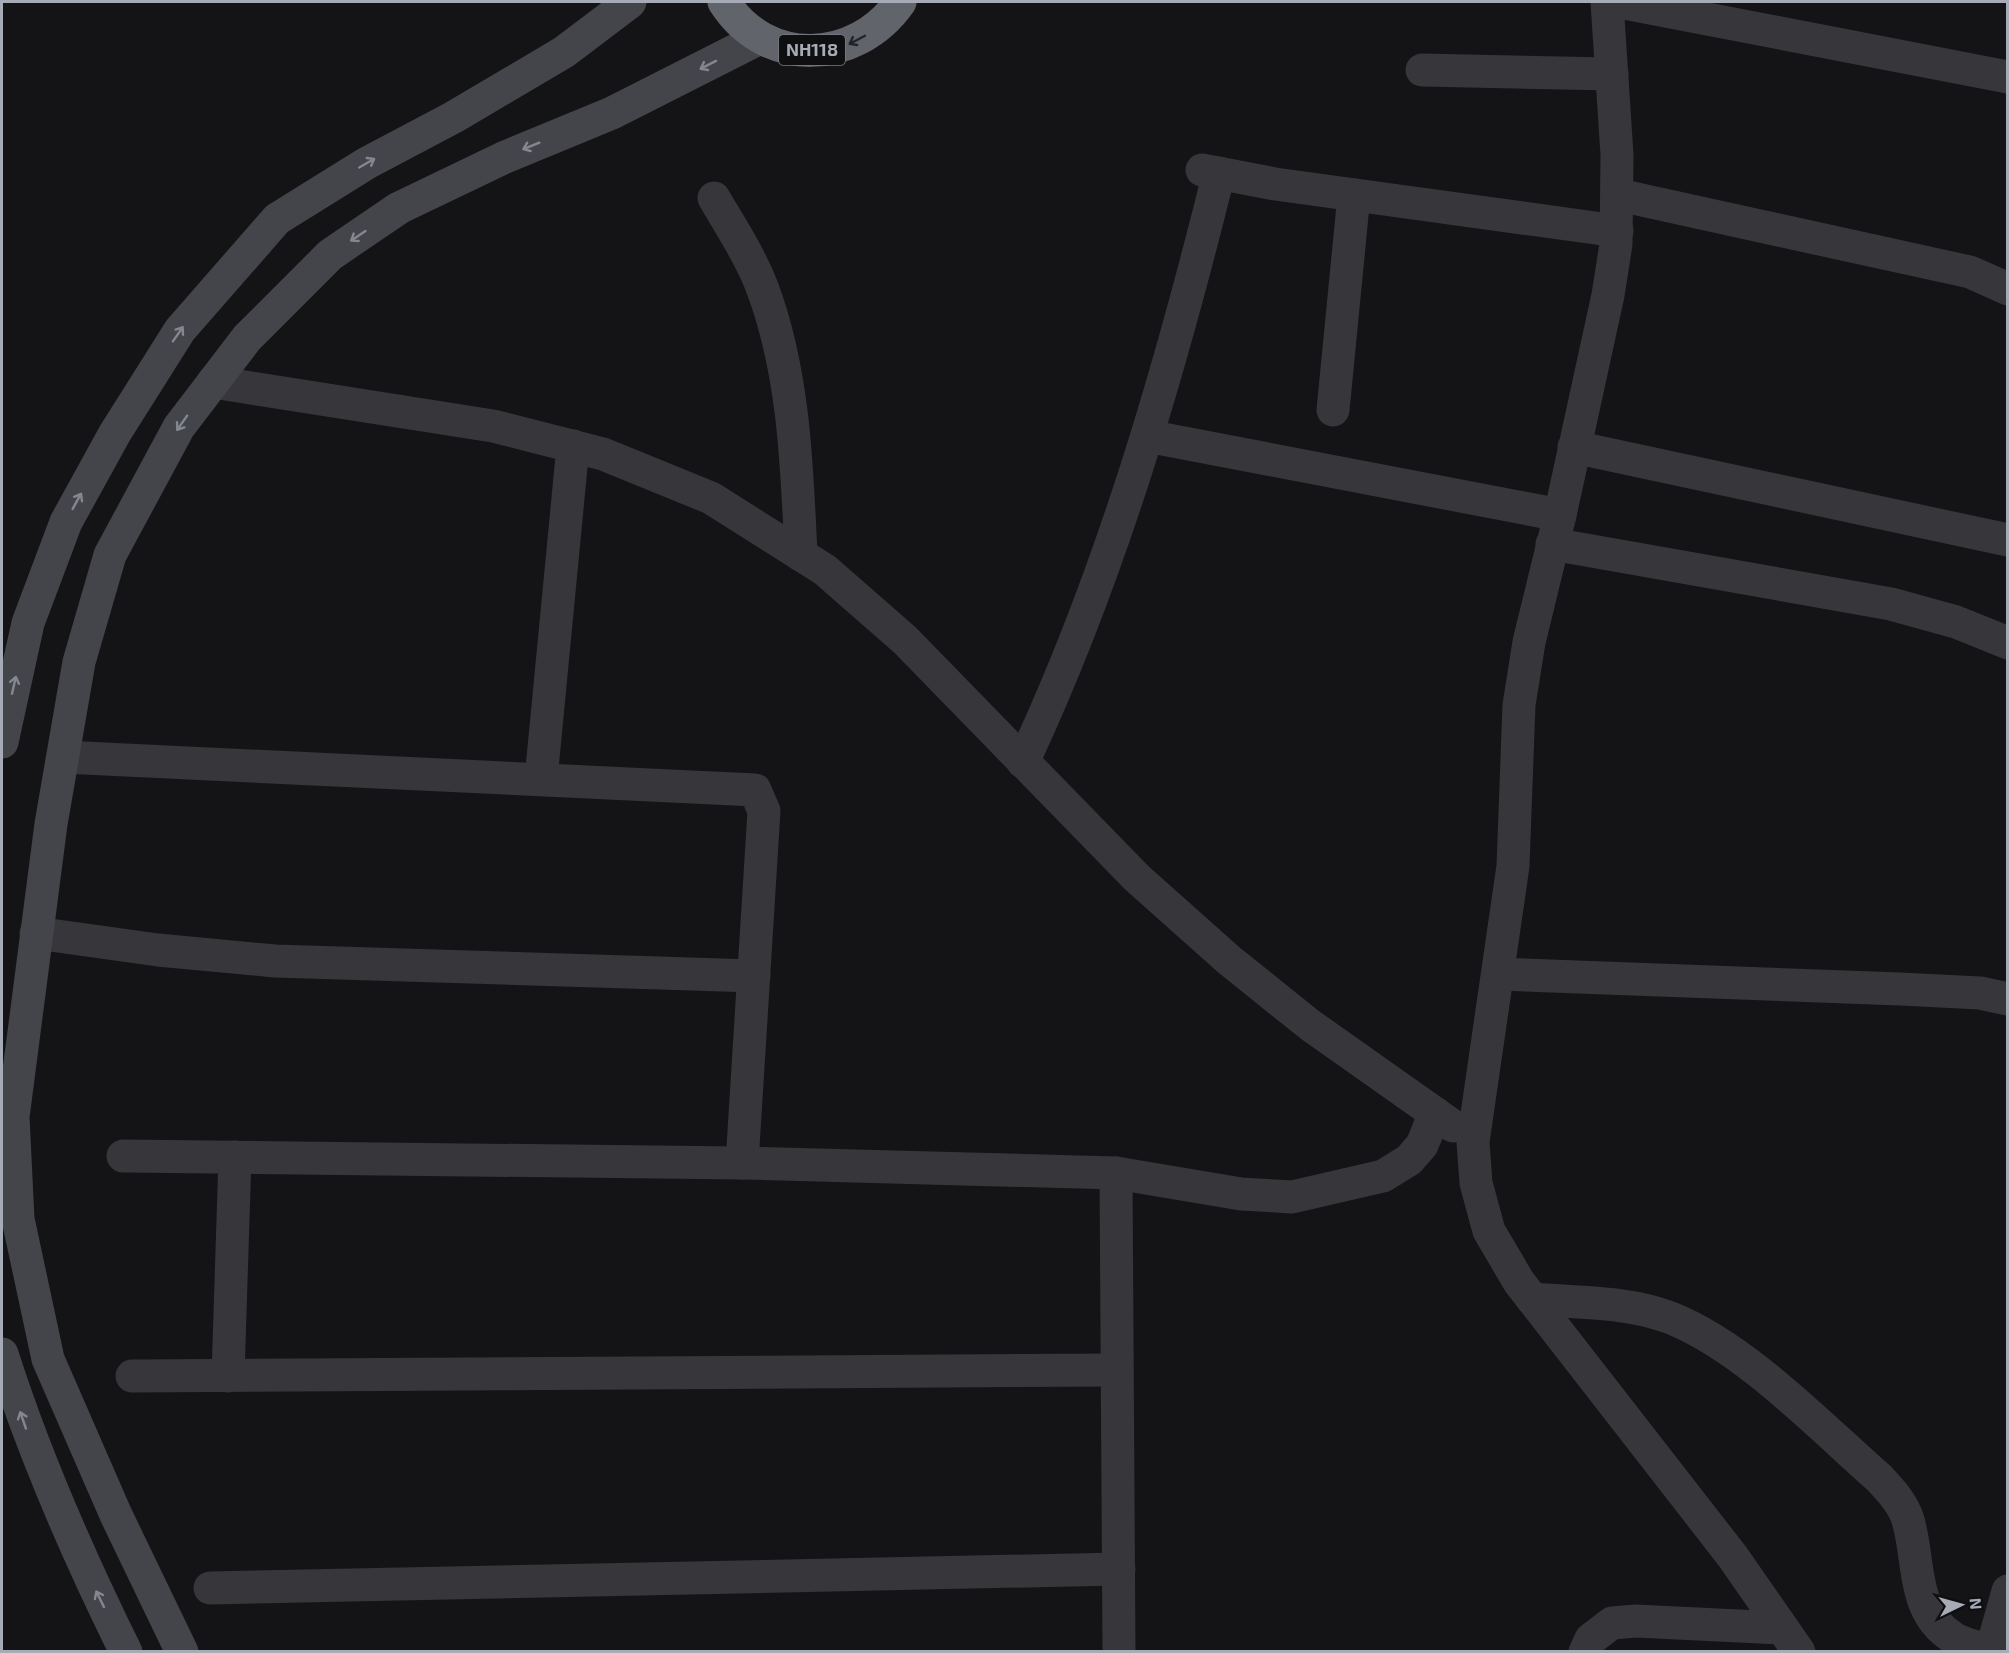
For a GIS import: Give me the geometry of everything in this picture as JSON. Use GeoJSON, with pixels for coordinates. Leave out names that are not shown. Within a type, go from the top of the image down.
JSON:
{"type":"FeatureCollection","features":[{"type":"Feature","properties":{"kind":"highway","name":"NH118"},"geometry":{"type":"LineString","coordinates":[[724,2],[735,19],[760,38],[789,49],[821,51],[852,44],[879,27],[901,2]]}},
{"type":"Feature","properties":{"kind":"main road"},"geometry":{"type":"LineString","coordinates":[[2,742],[28,622],[66,522],[114,433],[180,330],[277,219],[367,163],[454,117],[564,52],[630,2]]}},
{"type":"Feature","properties":{"kind":"main road"},"geometry":{"type":"LineString","coordinates":[[182,1652],[116,1515],[48,1359],[18,1219],[13,1117],[36,933],[79,662],[110,555],[179,427],[248,338],[330,255],[399,208],[503,158],[612,113],[760,38]]}},
{"type":"Feature","properties":{"kind":"main road"},"geometry":{"type":"LineString","coordinates":[[2,1354],[25,1427],[78,1555],[126,1652]]}},
{"type":"Feature","properties":{"kind":"street"},"geometry":{"type":"LineString","coordinates":[[1607,2],[1619,195],[1617,231],[1608,295],[1529,642],[1519,705],[1513,866],[1474,1141],[1476,1183],[1489,1231],[1532,1299],[1733,1557],[1791,1640]]}},
{"type":"Feature","properties":{"kind":"street"},"geometry":{"type":"LineString","coordinates":[[1619,2],[2007,76]]}},
{"type":"Feature","properties":{"kind":"street"},"geometry":{"type":"LineString","coordinates":[[1422,70],[1612,74]]}},
{"type":"Feature","properties":{"kind":"street"},"geometry":{"type":"LineString","coordinates":[[1023,762],[1062,676],[1102,571],[1147,436],[1189,295],[1211,171],[1354,195],[1617,231]]}},
{"type":"Feature","properties":{"kind":"street"},"geometry":{"type":"LineString","coordinates":[[1333,411],[1354,195]]}},
{"type":"Feature","properties":{"kind":"street"},"geometry":{"type":"LineString","coordinates":[[1619,195],[1970,272],[2007,289]]}},
{"type":"Feature","properties":{"kind":"street"},"geometry":{"type":"LineString","coordinates":[[714,198],[738,237],[762,287],[779,346],[791,411],[801,555]]}},
{"type":"Feature","properties":{"kind":"street"},"geometry":{"type":"LineString","coordinates":[[213,382],[493,426],[603,454],[711,498],[825,570],[905,640],[1137,878],[1229,960],[1310,1025],[1474,1141]]}},
{"type":"Feature","properties":{"kind":"street"},"geometry":{"type":"LineString","coordinates":[[1147,436],[1891,604],[1956,622],[2007,643]]}},
{"type":"Feature","properties":{"kind":"street"},"geometry":{"type":"LineString","coordinates":[[541,779],[573,446]]}},
{"type":"Feature","properties":{"kind":"street"},"geometry":{"type":"LineString","coordinates":[[1574,447],[2007,540]]}},
{"type":"Feature","properties":{"kind":"street"},"geometry":{"type":"LineString","coordinates":[[63,757],[755,790],[764,811],[742,1163]]}},
{"type":"Feature","properties":{"kind":"street"},"geometry":{"type":"LineString","coordinates":[[36,933],[158,950],[275,961],[754,976]]}},
{"type":"Feature","properties":{"kind":"street"},"geometry":{"type":"LineString","coordinates":[[1498,974],[1900,989],[1980,993],[2007,999]]}},
{"type":"Feature","properties":{"kind":"street"},"geometry":{"type":"LineString","coordinates":[[123,1156],[742,1163],[1116,1173],[1241,1194],[1292,1197],[1383,1176],[1416,1153],[1422,1145],[1435,1113]]}},
{"type":"Feature","properties":{"kind":"street"},"geometry":{"type":"LineString","coordinates":[[228,1376],[235,1157]]}},
{"type":"Feature","properties":{"kind":"street"},"geometry":{"type":"LineString","coordinates":[[1116,1173],[1119,1652]]}},
{"type":"Feature","properties":{"kind":"street"},"geometry":{"type":"LineString","coordinates":[[1532,1299],[1631,1307],[1670,1317],[1711,1336],[1756,1371],[1880,1478],[1895,1496],[1907,1518],[1920,1592],[1927,1610],[1938,1626],[1953,1638],[1991,1651],[2007,1591]]}},
{"type":"Feature","properties":{"kind":"street"},"geometry":{"type":"LineString","coordinates":[[132,1376],[1117,1370]]}},
{"type":"Feature","properties":{"kind":"street"},"geometry":{"type":"LineString","coordinates":[[210,1588],[1119,1569]]}},
{"type":"Feature","properties":{"kind":"street"},"geometry":{"type":"LineString","coordinates":[[1585,1652],[1591,1639],[1612,1623],[1636,1621],[1791,1640]]}}]}
